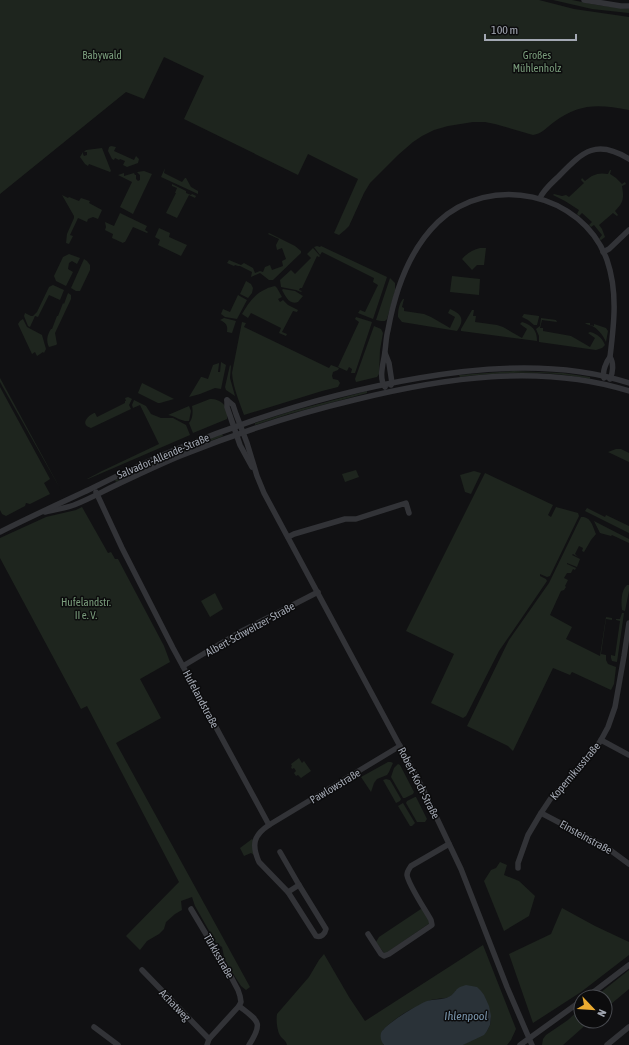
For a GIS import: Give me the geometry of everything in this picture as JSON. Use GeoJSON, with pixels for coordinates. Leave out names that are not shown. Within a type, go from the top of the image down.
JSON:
{"type":"FeatureCollection","features":[{"type":"Feature","properties":{"kind":"street"},"geometry":{"type":"LineString","coordinates":[[584,0],[629,6]]}},
{"type":"Feature","properties":{"kind":"street"},"geometry":{"type":"LineString","coordinates":[[540,198],[544,190],[576,159],[589,151],[604,149],[614,151],[629,159]]}},
{"type":"Feature","properties":{"kind":"street"},"geometry":{"type":"LineString","coordinates":[[385,353],[389,364],[392,383],[389,391],[383,384],[382,364],[390,316],[401,280],[419,246],[433,227],[444,217],[472,201],[502,194],[514,194],[540,198],[558,206],[576,218],[591,233],[603,252],[613,284],[614,299],[614,322],[610,356],[604,369],[603,376],[606,385]]}},
{"type":"Feature","properties":{"kind":"street"},"geometry":{"type":"LineString","coordinates":[[603,252],[609,249],[629,230]]}},
{"type":"Feature","properties":{"kind":"street"},"geometry":{"type":"LineString","coordinates":[[606,385],[611,378],[612,371],[612,360],[610,356]]}},
{"type":"Feature","properties":{"kind":"street","name":"Salvador-Allende-Straße"},"geometry":{"type":"LineString","coordinates":[[36,514],[177,449],[240,424],[308,403],[383,384],[457,372],[515,368],[563,370],[603,376],[629,383]]}},
{"type":"Feature","properties":{"kind":"street","name":"Salvador-Allende-Straße"},"geometry":{"type":"LineString","coordinates":[[36,514],[74,505],[166,462],[237,434],[310,411],[389,391],[458,380],[515,376],[562,377],[606,385],[629,392]]}},
{"type":"Feature","properties":{"kind":"street"},"geometry":{"type":"LineString","coordinates":[[237,434],[227,408],[227,400],[233,405],[243,432]]}},
{"type":"Feature","properties":{"kind":"street","name":"Robert-Koch-Straße"},"geometry":{"type":"LineString","coordinates":[[243,432],[264,493],[423,789],[449,844],[471,894],[507,987],[532,1045]]}},
{"type":"Feature","properties":{"kind":"street","name":"Robert-Koch-Straße"},"geometry":{"type":"LineString","coordinates":[[237,434],[240,445],[257,476]]}},
{"type":"Feature","properties":{"kind":"street"},"geometry":{"type":"LineString","coordinates":[[93,487],[97,494]]}},
{"type":"Feature","properties":{"kind":"street","name":"Hufelandstraße"},"geometry":{"type":"LineString","coordinates":[[97,494],[122,548],[183,666],[269,825]]}},
{"type":"Feature","properties":{"kind":"street"},"geometry":{"type":"LineString","coordinates":[[288,537],[345,519],[356,519],[406,503],[409,513]]}},
{"type":"Feature","properties":{"kind":"street"},"geometry":{"type":"LineString","coordinates":[[0,532],[36,514]]}},
{"type":"Feature","properties":{"kind":"street","name":"Albert-Schweitzer-Straße"},"geometry":{"type":"LineString","coordinates":[[183,666],[240,632],[318,592]]}},
{"type":"Feature","properties":{"kind":"street","name":"Kopernikusstraße"},"geometry":{"type":"LineString","coordinates":[[518,868],[518,863],[528,835],[541,813],[551,798],[591,755],[608,727],[615,707],[627,649],[629,623]]}},
{"type":"Feature","properties":{"kind":"street"},"geometry":{"type":"LineString","coordinates":[[601,740],[629,755]]}},
{"type":"Feature","properties":{"kind":"street","name":"Pawlowstraße"},"geometry":{"type":"LineString","coordinates":[[269,825],[400,746]]}},
{"type":"Feature","properties":{"kind":"street","name":"Einsteinstraße"},"geometry":{"type":"LineString","coordinates":[[541,813],[606,847],[629,864]]}},
{"type":"Feature","properties":{"kind":"street"},"geometry":{"type":"LineString","coordinates":[[269,825],[257,834],[255,844],[257,856],[264,867],[288,892],[316,936],[322,935],[326,930],[280,852]]}},
{"type":"Feature","properties":{"kind":"street"},"geometry":{"type":"LineString","coordinates":[[368,934],[381,954],[384,956],[430,927],[432,923],[408,877],[409,869],[411,866],[449,844]]}},
{"type":"Feature","properties":{"kind":"street"},"geometry":{"type":"LineString","coordinates":[[288,892],[299,885]]}},
{"type":"Feature","properties":{"kind":"street","name":"Türkisstraße"},"geometry":{"type":"LineString","coordinates":[[191,909],[238,990],[240,996],[239,1006]]}},
{"type":"Feature","properties":{"kind":"street"},"geometry":{"type":"LineString","coordinates":[[597,989],[629,964]]}},
{"type":"Feature","properties":{"kind":"street","name":"Achatweg"},"geometry":{"type":"LineString","coordinates":[[142,970],[208,1042]]}},
{"type":"Feature","properties":{"kind":"street"},"geometry":{"type":"LineString","coordinates":[[208,1042],[239,1006],[257,1022],[258,1026],[256,1033],[249,1045]]}},
{"type":"Feature","properties":{"kind":"street"},"geometry":{"type":"LineString","coordinates":[[520,1045],[573,1007]]}},
{"type":"Feature","properties":{"kind":"street"},"geometry":{"type":"LineString","coordinates":[[94,1027],[118,1045]]}},
{"type":"Feature","properties":{"kind":"street"},"geometry":{"type":"LineString","coordinates":[[607,1045],[629,1027]]}},
{"type":"Feature","properties":{"kind":"green space","name":"Großes Mühlenholz"},"geometry":{"type":"Polygon","coordinates":[[[0,0],[539,0],[574,9],[629,17],[629,110],[599,106],[581,108],[563,116],[542,132],[533,135],[485,122],[473,122],[434,130],[413,142],[370,183],[349,226],[339,235],[334,233],[358,179],[308,154],[298,175],[184,119],[204,76],[164,57],[144,99],[126,92],[0,194],[0,0]]]}},
{"type":"Feature","properties":{"kind":"green space"},"geometry":{"type":"Polygon","coordinates":[[[553,0],[572,0],[629,9],[629,13],[592,9],[553,0]]]}},
{"type":"Feature","properties":{"kind":"green space"},"geometry":{"type":"Polygon","coordinates":[[[109,147],[116,147],[114,151],[134,160],[136,156],[139,159],[138,163],[127,167],[123,165],[125,161],[115,158],[114,160],[112,159],[108,151],[109,147]]]}},
{"type":"Feature","properties":{"kind":"green space"},"geometry":{"type":"Polygon","coordinates":[[[102,148],[111,171],[110,172],[89,164],[88,166],[80,157],[83,152],[84,156],[87,155],[87,152],[84,152],[86,150],[102,148]]]}},
{"type":"Feature","properties":{"kind":"green space"},"geometry":{"type":"Polygon","coordinates":[[[165,168],[164,173],[182,182],[186,178],[191,187],[198,191],[198,194],[161,177],[165,168]]]}},
{"type":"Feature","properties":{"kind":"green space"},"geometry":{"type":"Polygon","coordinates":[[[610,170],[610,174],[622,184],[625,182],[626,184],[622,186],[623,200],[615,211],[618,215],[617,216],[613,213],[599,225],[605,237],[601,240],[599,239],[602,235],[594,225],[591,227],[589,225],[592,222],[582,213],[579,216],[577,214],[579,210],[553,195],[566,195],[569,197],[584,183],[581,180],[582,178],[585,181],[595,174],[608,174],[610,170]]]}},
{"type":"Feature","properties":{"kind":"green space"},"geometry":{"type":"Polygon","coordinates":[[[144,171],[152,174],[133,214],[120,207],[132,182],[118,175],[124,173],[124,176],[134,173],[138,181],[140,180],[140,175],[137,172],[144,171]]]}},
{"type":"Feature","properties":{"kind":"green space"},"geometry":{"type":"Polygon","coordinates":[[[172,184],[186,191],[186,193],[196,196],[195,198],[189,195],[177,218],[166,213],[176,193],[177,188],[172,186],[172,184]]]}},
{"type":"Feature","properties":{"kind":"green space"},"geometry":{"type":"Polygon","coordinates":[[[62,195],[79,201],[81,198],[90,201],[89,203],[102,210],[98,219],[93,217],[88,219],[87,222],[78,218],[70,235],[73,236],[69,244],[66,243],[67,234],[74,216],[62,195]]]}},
{"type":"Feature","properties":{"kind":"green space"},"geometry":{"type":"Polygon","coordinates":[[[120,213],[147,226],[145,230],[148,232],[147,233],[133,227],[125,242],[123,243],[112,238],[113,234],[105,230],[105,222],[114,226],[120,213]]]}},
{"type":"Feature","properties":{"kind":"green space"},"geometry":{"type":"Polygon","coordinates":[[[159,228],[170,233],[169,237],[187,245],[181,256],[158,245],[160,240],[155,237],[159,228]]]}},
{"type":"Feature","properties":{"kind":"green space"},"geometry":{"type":"Polygon","coordinates":[[[269,233],[295,246],[301,251],[301,253],[273,280],[269,280],[260,273],[251,277],[252,272],[240,266],[234,266],[227,263],[229,260],[241,265],[244,263],[253,268],[255,273],[260,271],[263,272],[265,267],[270,265],[272,270],[283,266],[282,261],[286,259],[282,248],[277,250],[276,245],[279,239],[268,234],[269,233]]]}},
{"type":"Feature","properties":{"kind":"green space"},"geometry":{"type":"Polygon","coordinates":[[[321,246],[387,277],[373,319],[358,313],[360,310],[365,312],[378,285],[373,282],[374,278],[322,252],[320,255],[314,247],[321,246]]]}},
{"type":"Feature","properties":{"kind":"green space"},"geometry":{"type":"Polygon","coordinates":[[[313,248],[320,256],[317,256],[302,288],[299,290],[302,291],[281,287],[280,280],[291,270],[295,274],[311,258],[307,254],[313,248]]]}},
{"type":"Feature","properties":{"kind":"green space"},"geometry":{"type":"Polygon","coordinates":[[[480,248],[486,248],[484,265],[477,265],[472,270],[462,259],[470,252],[480,248]]]}},
{"type":"Feature","properties":{"kind":"green space"},"geometry":{"type":"Polygon","coordinates":[[[69,254],[80,258],[77,264],[72,261],[69,263],[68,269],[73,272],[66,286],[56,281],[54,276],[63,257],[69,254]]]}},
{"type":"Feature","properties":{"kind":"green space"},"geometry":{"type":"Polygon","coordinates":[[[84,259],[90,265],[90,270],[80,291],[76,291],[71,288],[84,259]]]}},
{"type":"Feature","properties":{"kind":"green space"},"geometry":{"type":"Polygon","coordinates":[[[452,276],[480,279],[479,295],[450,292],[452,276]]]}},
{"type":"Feature","properties":{"kind":"green space"},"geometry":{"type":"Polygon","coordinates":[[[390,278],[395,283],[395,291],[387,319],[385,321],[376,320],[390,278]]]}},
{"type":"Feature","properties":{"kind":"green space"},"geometry":{"type":"Polygon","coordinates":[[[246,281],[251,284],[253,288],[252,293],[248,298],[240,294],[246,281]]]}},
{"type":"Feature","properties":{"kind":"green space"},"geometry":{"type":"Polygon","coordinates":[[[53,285],[64,290],[60,300],[49,295],[38,317],[35,316],[30,327],[28,326],[24,316],[25,313],[33,316],[37,312],[49,287],[53,285]]]}},
{"type":"Feature","properties":{"kind":"green space"},"geometry":{"type":"Polygon","coordinates":[[[275,286],[282,297],[278,299],[280,302],[283,300],[288,305],[298,310],[297,312],[293,311],[282,332],[287,334],[286,336],[279,333],[281,328],[251,313],[248,318],[242,314],[255,296],[268,288],[275,286]]]}},
{"type":"Feature","properties":{"kind":"green space"},"geometry":{"type":"Polygon","coordinates":[[[282,290],[295,291],[303,296],[298,302],[292,302],[286,298],[282,290]]]}},
{"type":"Feature","properties":{"kind":"green space"},"geometry":{"type":"Polygon","coordinates":[[[68,293],[71,295],[71,299],[55,333],[57,344],[49,347],[47,338],[68,293]]]}},
{"type":"Feature","properties":{"kind":"green space"},"geometry":{"type":"Polygon","coordinates":[[[238,295],[247,300],[237,319],[225,317],[221,314],[223,309],[230,312],[238,295]]]}},
{"type":"Feature","properties":{"kind":"green space"},"geometry":{"type":"Polygon","coordinates":[[[403,299],[402,307],[404,308],[404,311],[424,314],[450,328],[455,317],[448,313],[450,309],[460,315],[461,324],[457,331],[402,322],[398,317],[398,314],[403,299]]]}},
{"type":"Feature","properties":{"kind":"green space"},"geometry":{"type":"Polygon","coordinates":[[[472,310],[474,310],[473,316],[476,316],[475,322],[503,327],[522,338],[527,329],[520,324],[522,322],[526,323],[535,331],[537,341],[461,331],[472,310]]]}},
{"type":"Feature","properties":{"kind":"green space"},"geometry":{"type":"Polygon","coordinates":[[[524,314],[539,316],[537,325],[534,325],[522,317],[524,314]]]}},
{"type":"Feature","properties":{"kind":"green space"},"geometry":{"type":"Polygon","coordinates":[[[356,317],[372,322],[355,373],[351,373],[352,369],[349,367],[347,371],[338,367],[359,322],[355,319],[356,317]]]}},
{"type":"Feature","properties":{"kind":"green space"},"geometry":{"type":"Polygon","coordinates":[[[224,318],[236,321],[232,333],[227,332],[226,324],[220,320],[224,318]]]}},
{"type":"Feature","properties":{"kind":"green space"},"geometry":{"type":"Polygon","coordinates":[[[541,318],[556,320],[557,322],[542,320],[540,328],[543,328],[543,331],[571,336],[590,347],[595,338],[588,333],[590,332],[603,340],[605,345],[596,350],[539,342],[539,336],[536,329],[540,326],[541,318]]]}},
{"type":"Feature","properties":{"kind":"green space"},"geometry":{"type":"Polygon","coordinates":[[[23,319],[27,327],[42,335],[46,349],[44,353],[43,352],[37,356],[35,352],[32,354],[18,324],[23,319]]]}},
{"type":"Feature","properties":{"kind":"green space"},"geometry":{"type":"Polygon","coordinates":[[[242,322],[246,323],[244,327],[329,368],[331,365],[339,368],[333,372],[332,376],[333,379],[338,380],[340,383],[338,387],[244,415],[235,389],[232,373],[242,322]]]}},
{"type":"Feature","properties":{"kind":"green space"},"geometry":{"type":"Polygon","coordinates":[[[594,324],[606,328],[608,331],[606,342],[603,336],[598,330],[590,325],[594,326],[594,324]]]}},
{"type":"Feature","properties":{"kind":"green space"},"geometry":{"type":"Polygon","coordinates":[[[374,326],[381,329],[383,333],[380,350],[379,374],[377,377],[356,382],[355,379],[374,326]]]}},
{"type":"Feature","properties":{"kind":"green space"},"geometry":{"type":"Polygon","coordinates":[[[221,362],[226,365],[221,389],[215,388],[189,397],[201,377],[208,379],[213,365],[219,363],[218,372],[220,372],[221,362]]]}},
{"type":"Feature","properties":{"kind":"green space"},"geometry":{"type":"Polygon","coordinates":[[[230,365],[230,378],[235,396],[226,390],[225,387],[230,365]]]}},
{"type":"Feature","properties":{"kind":"green space"},"geometry":{"type":"Polygon","coordinates":[[[514,371],[563,373],[590,377],[590,379],[544,373],[460,377],[459,375],[514,371]]]}},
{"type":"Feature","properties":{"kind":"green space"},"geometry":{"type":"Polygon","coordinates":[[[0,378],[62,492],[0,382],[0,378]]]}},
{"type":"Feature","properties":{"kind":"green space"},"geometry":{"type":"Polygon","coordinates":[[[142,383],[174,399],[158,403],[138,393],[142,383]]]}},
{"type":"Feature","properties":{"kind":"green space"},"geometry":{"type":"Polygon","coordinates":[[[0,387],[50,479],[44,483],[50,494],[30,504],[26,503],[25,506],[6,516],[2,514],[0,510],[0,387]]]}},
{"type":"Feature","properties":{"kind":"green space"},"geometry":{"type":"Polygon","coordinates":[[[367,391],[367,393],[289,414],[255,425],[255,423],[289,412],[367,391]]]}},
{"type":"Feature","properties":{"kind":"green space"},"geometry":{"type":"Polygon","coordinates":[[[128,397],[132,399],[129,405],[131,409],[91,428],[86,425],[86,420],[91,414],[95,413],[97,417],[125,403],[125,398],[128,397]]]}},
{"type":"Feature","properties":{"kind":"green space"},"geometry":{"type":"Polygon","coordinates":[[[210,399],[218,400],[224,404],[227,411],[227,419],[193,433],[189,423],[193,413],[192,406],[210,399]]]}},
{"type":"Feature","properties":{"kind":"green space"},"geometry":{"type":"Polygon","coordinates":[[[134,400],[146,406],[151,414],[161,418],[173,418],[186,425],[190,435],[87,479],[159,444],[140,405],[133,408],[132,405],[134,400]]]}},
{"type":"Feature","properties":{"kind":"green space"},"geometry":{"type":"Polygon","coordinates":[[[189,406],[191,411],[189,421],[184,421],[168,415],[189,406]]]}},
{"type":"Feature","properties":{"kind":"green space"},"geometry":{"type":"Polygon","coordinates":[[[222,434],[223,436],[178,454],[116,482],[115,480],[155,462],[222,434]]]}},
{"type":"Feature","properties":{"kind":"green space"},"geometry":{"type":"Polygon","coordinates":[[[621,449],[629,453],[629,462],[608,452],[621,449]]]}},
{"type":"Feature","properties":{"kind":"green space"},"geometry":{"type":"Polygon","coordinates":[[[356,470],[359,477],[345,482],[342,474],[356,470]]]}},
{"type":"Feature","properties":{"kind":"green space"},"geometry":{"type":"Polygon","coordinates":[[[474,471],[481,473],[471,494],[465,492],[460,475],[474,471]]]}},
{"type":"Feature","properties":{"kind":"green space"},"geometry":{"type":"Polygon","coordinates":[[[485,473],[553,505],[548,515],[551,517],[556,507],[578,513],[579,516],[550,576],[547,577],[540,574],[540,576],[547,581],[499,651],[466,716],[463,718],[431,703],[454,654],[406,631],[485,473]]]}},
{"type":"Feature","properties":{"kind":"green space","name":"Hufelandstr. II e. V."},"geometry":{"type":"Polygon","coordinates":[[[82,507],[108,553],[111,552],[115,559],[118,559],[164,646],[170,662],[140,679],[161,718],[116,743],[250,987],[246,990],[241,986],[225,961],[222,947],[216,943],[195,906],[192,897],[181,901],[182,910],[166,922],[164,929],[159,934],[147,941],[140,950],[126,936],[179,882],[87,706],[81,709],[0,558],[0,538],[46,517],[76,510],[82,507]]]}},
{"type":"Feature","properties":{"kind":"green space"},"geometry":{"type":"Polygon","coordinates":[[[587,508],[629,526],[629,533],[585,511],[587,508]]]}},
{"type":"Feature","properties":{"kind":"green space"},"geometry":{"type":"Polygon","coordinates":[[[581,517],[589,520],[593,525],[596,534],[584,552],[582,551],[583,548],[579,546],[575,554],[578,557],[573,554],[572,555],[580,559],[577,567],[567,563],[576,568],[575,570],[573,569],[571,573],[567,573],[564,578],[568,580],[565,586],[566,587],[561,591],[550,615],[572,627],[566,639],[600,656],[606,617],[612,618],[612,620],[606,619],[601,654],[606,655],[608,664],[616,667],[614,684],[611,690],[572,672],[570,675],[553,668],[513,751],[508,746],[467,726],[509,640],[549,583],[581,517]]]}},
{"type":"Feature","properties":{"kind":"green space"},"geometry":{"type":"Polygon","coordinates":[[[594,521],[629,539],[629,543],[612,535],[600,533],[594,521]]]}},
{"type":"Feature","properties":{"kind":"green space"},"geometry":{"type":"Polygon","coordinates":[[[629,585],[629,591],[625,611],[622,610],[622,600],[625,587],[629,585]]]}},
{"type":"Feature","properties":{"kind":"green space"},"geometry":{"type":"Polygon","coordinates":[[[215,593],[223,609],[210,617],[201,601],[215,593]]]}},
{"type":"Feature","properties":{"kind":"green space"},"geometry":{"type":"Polygon","coordinates":[[[622,613],[624,613],[617,662],[612,661],[611,655],[615,656],[620,621],[616,619],[620,619],[622,613]]]}},
{"type":"Feature","properties":{"kind":"green space"},"geometry":{"type":"Polygon","coordinates":[[[299,758],[302,763],[304,761],[311,771],[301,778],[298,775],[296,776],[294,773],[296,771],[291,767],[291,764],[299,758]]]}},
{"type":"Feature","properties":{"kind":"green space"},"geometry":{"type":"Polygon","coordinates":[[[388,762],[393,763],[389,772],[387,775],[377,779],[371,792],[361,777],[388,762]]]}},
{"type":"Feature","properties":{"kind":"green space"},"geometry":{"type":"Polygon","coordinates":[[[398,764],[400,765],[414,792],[405,798],[403,798],[391,777],[394,768],[398,764]]]}},
{"type":"Feature","properties":{"kind":"green space"},"geometry":{"type":"Polygon","coordinates":[[[383,780],[390,780],[401,799],[400,801],[396,803],[383,780]]]}},
{"type":"Feature","properties":{"kind":"green space"},"geometry":{"type":"Polygon","coordinates":[[[415,797],[427,819],[425,822],[417,822],[406,803],[415,797]]]}},
{"type":"Feature","properties":{"kind":"green space"},"geometry":{"type":"Polygon","coordinates":[[[403,803],[415,823],[412,826],[410,826],[398,806],[403,803]]]}},
{"type":"Feature","properties":{"kind":"green space"},"geometry":{"type":"Polygon","coordinates":[[[252,839],[254,855],[251,853],[244,856],[240,848],[252,839]]]}},
{"type":"Feature","properties":{"kind":"green space"},"geometry":{"type":"Polygon","coordinates":[[[500,862],[507,865],[504,875],[519,881],[535,896],[529,916],[504,931],[484,881],[491,870],[496,868],[500,862]]]}},
{"type":"Feature","properties":{"kind":"green space"},"geometry":{"type":"Polygon","coordinates":[[[562,908],[629,942],[629,955],[585,989],[573,989],[573,997],[533,1023],[509,954],[551,934],[562,908]]]}},
{"type":"Feature","properties":{"kind":"green space"},"geometry":{"type":"Polygon","coordinates":[[[421,909],[428,917],[430,923],[384,953],[376,942],[379,937],[421,909]]]}},
{"type":"Feature","properties":{"kind":"green space"},"geometry":{"type":"Polygon","coordinates":[[[483,945],[516,1029],[507,1045],[463,1045],[487,1031],[490,1025],[491,1016],[456,990],[449,997],[431,1000],[401,1015],[383,1030],[384,1045],[287,1045],[280,1035],[277,1026],[277,1014],[309,977],[324,954],[365,1021],[483,945]]]}},
{"type":"Feature","properties":{"kind":"green space"},"geometry":{"type":"Polygon","coordinates":[[[629,970],[629,989],[613,1002],[613,989],[605,989],[629,970]]]}},
{"type":"Feature","properties":{"kind":"green space"},"geometry":{"type":"Polygon","coordinates":[[[573,1015],[573,1029],[581,1029],[563,1045],[542,1045],[543,1039],[546,1035],[573,1015]]]}},
{"type":"Feature","properties":{"kind":"water","name":"Ihlenpool"},"geometry":{"type":"Polygon","coordinates":[[[466,985],[477,987],[484,995],[489,1006],[491,1016],[490,1025],[484,1035],[463,1045],[384,1045],[381,1039],[381,1033],[388,1025],[416,1006],[427,1001],[449,997],[458,988],[466,985]]]}},
{"type":"Feature","properties":{"kind":"park label","name":"Babywald"},"geometry":{"type":"Point","coordinates":[102,55]}}]}
